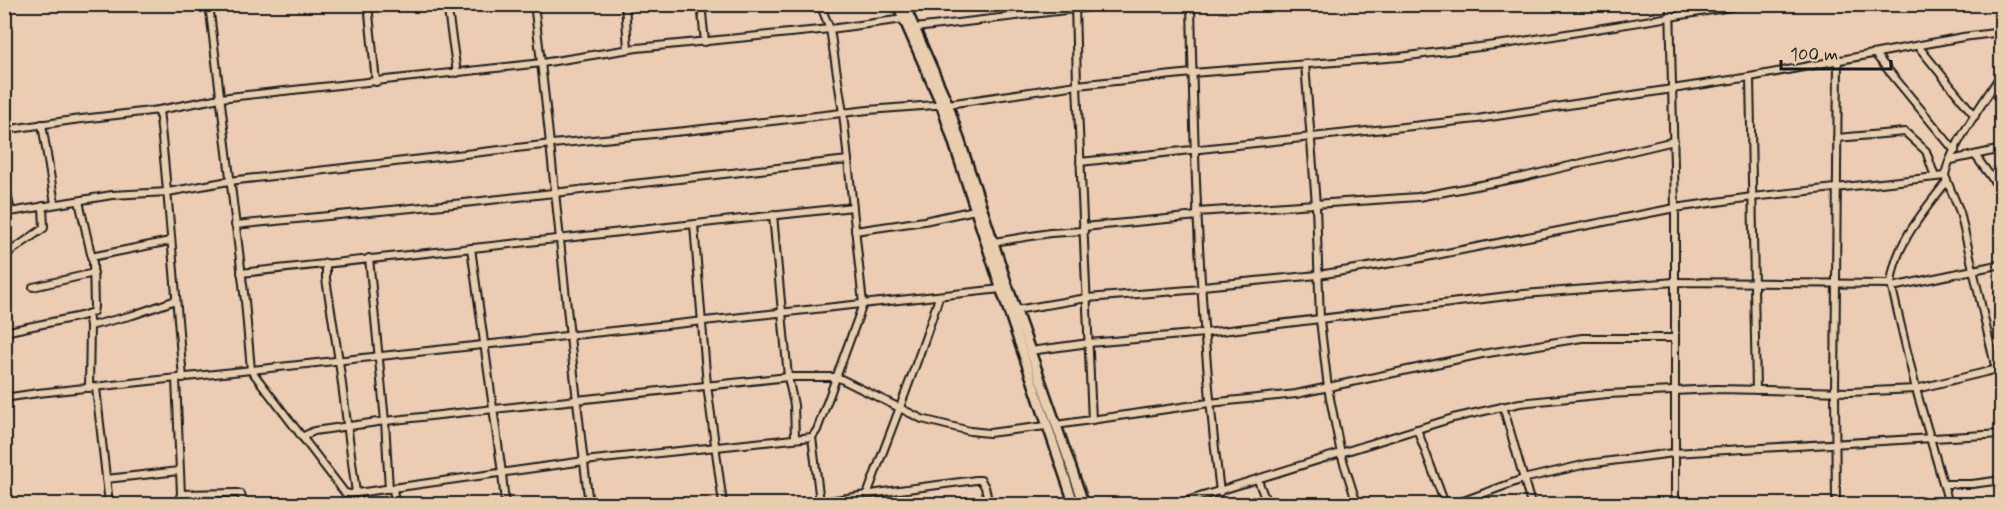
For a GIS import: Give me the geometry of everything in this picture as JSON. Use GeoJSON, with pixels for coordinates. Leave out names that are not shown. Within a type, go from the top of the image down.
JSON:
{"type":"FeatureCollection","features":[{"type":"Feature","properties":{"kind":"street"},"geometry":{"type":"LineString","coordinates":[[209,4],[252,370],[345,493],[584,461],[812,437]]}},
{"type":"Feature","properties":{"kind":"street"},"geometry":{"type":"LineString","coordinates":[[368,4],[376,82]]}},
{"type":"Feature","properties":{"kind":"street"},"geometry":{"type":"LineString","coordinates":[[447,4],[457,73]]}},
{"type":"Feature","properties":{"kind":"street"},"geometry":{"type":"LineString","coordinates":[[534,4],[552,144],[589,504]]}},
{"type":"Feature","properties":{"kind":"street"},"geometry":{"type":"LineString","coordinates":[[624,4],[628,49]]}},
{"type":"Feature","properties":{"kind":"street"},"geometry":{"type":"LineString","coordinates":[[701,4],[705,42]]}},
{"type":"Feature","properties":{"kind":"street"},"geometry":{"type":"LineString","coordinates":[[820,4],[830,29],[843,113],[862,304],[818,430],[812,437],[820,502]]}},
{"type":"Feature","properties":{"kind":"street"},"geometry":{"type":"LineString","coordinates":[[897,4],[944,104],[1001,289],[1051,426],[1084,504]]}},
{"type":"Feature","properties":{"kind":"street"},"geometry":{"type":"LineString","coordinates":[[904,4],[944,104],[994,242],[1030,351],[1074,504]]}},
{"type":"Feature","properties":{"kind":"street"},"geometry":{"type":"LineString","coordinates":[[915,28],[1075,7],[1117,4]]}},
{"type":"Feature","properties":{"kind":"street"},"geometry":{"type":"LineString","coordinates":[[1191,4],[1197,214],[1209,403],[1220,492]]}},
{"type":"Feature","properties":{"kind":"street"},"geometry":{"type":"LineString","coordinates":[[1670,4],[1675,208],[1675,504]]}},
{"type":"Feature","properties":{"kind":"street"},"geometry":{"type":"LineString","coordinates":[[4,179],[8,212],[112,195],[168,192],[229,181],[552,144],[944,104],[1077,85],[1192,72],[1411,56],[1511,43],[1671,17],[1717,6],[1749,4]]}},
{"type":"Feature","properties":{"kind":"street"},"geometry":{"type":"LineString","coordinates":[[1075,7],[1092,420]]}},
{"type":"Feature","properties":{"kind":"street"},"geometry":{"type":"LineString","coordinates":[[4,130],[159,111],[220,98],[457,73],[542,63],[628,49],[830,29],[904,19]]}},
{"type":"Feature","properties":{"kind":"street"},"geometry":{"type":"LineString","coordinates":[[1080,162],[1477,119],[1750,77],[2001,32]]}},
{"type":"Feature","properties":{"kind":"street"},"geometry":{"type":"LineString","coordinates":[[1918,46],[1975,116]]}},
{"type":"Feature","properties":{"kind":"street"},"geometry":{"type":"LineString","coordinates":[[1875,54],[1955,151]]}},
{"type":"Feature","properties":{"kind":"street"},"geometry":{"type":"LineString","coordinates":[[1836,504],[1838,60]]}},
{"type":"Feature","properties":{"kind":"street"},"geometry":{"type":"LineString","coordinates":[[1305,64],[1316,205],[1320,320],[1328,388],[1341,454],[1357,504]]}},
{"type":"Feature","properties":{"kind":"street"},"geometry":{"type":"LineString","coordinates":[[1949,504],[1916,389],[1892,285],[1893,270],[1899,250],[1946,179],[1955,151],[2001,73]]}},
{"type":"Feature","properties":{"kind":"street"},"geometry":{"type":"LineString","coordinates":[[1750,77],[1756,390]]}},
{"type":"Feature","properties":{"kind":"street"},"geometry":{"type":"LineString","coordinates":[[159,111],[168,192],[180,378],[181,494],[177,504]]}},
{"type":"Feature","properties":{"kind":"street"},"geometry":{"type":"LineString","coordinates":[[42,124],[56,204]]}},
{"type":"Feature","properties":{"kind":"street"},"geometry":{"type":"LineString","coordinates":[[1837,138],[1905,132],[1926,151],[1935,177]]}},
{"type":"Feature","properties":{"kind":"street"},"geometry":{"type":"LineString","coordinates":[[994,242],[1197,214],[1418,197],[1523,177],[1674,141]]}},
{"type":"Feature","properties":{"kind":"street"},"geometry":{"type":"LineString","coordinates":[[1951,160],[2001,149]]}},
{"type":"Feature","properties":{"kind":"street"},"geometry":{"type":"LineString","coordinates":[[1975,155],[2001,192]]}},
{"type":"Feature","properties":{"kind":"street"},"geometry":{"type":"LineString","coordinates":[[235,225],[464,203],[848,160]]}},
{"type":"Feature","properties":{"kind":"street"},"geometry":{"type":"LineString","coordinates":[[1016,310],[1087,298],[1318,275],[1411,260],[1675,208],[1752,197],[1935,177],[1946,179]]}},
{"type":"Feature","properties":{"kind":"street"},"geometry":{"type":"LineString","coordinates":[[1177,504],[1453,418],[1520,402],[1607,394],[1717,389],[1835,392],[1916,389],[1999,369],[1960,212],[1946,179]]}},
{"type":"Feature","properties":{"kind":"street"},"geometry":{"type":"LineString","coordinates":[[4,332],[93,312],[94,273],[79,201]]}},
{"type":"Feature","properties":{"kind":"street"},"geometry":{"type":"LineString","coordinates":[[4,256],[44,228],[43,206]]}},
{"type":"Feature","properties":{"kind":"street"},"geometry":{"type":"LineString","coordinates":[[242,273],[853,207]]}},
{"type":"Feature","properties":{"kind":"street"},"geometry":{"type":"LineString","coordinates":[[855,231],[924,221],[975,210]]}},
{"type":"Feature","properties":{"kind":"street"},"geometry":{"type":"LineString","coordinates":[[773,215],[788,377],[794,405],[795,437]]}},
{"type":"Feature","properties":{"kind":"street"},"geometry":{"type":"LineString","coordinates":[[694,225],[707,385],[723,504]]}},
{"type":"Feature","properties":{"kind":"street"},"geometry":{"type":"LineString","coordinates":[[91,257],[170,242]]}},
{"type":"Feature","properties":{"kind":"street"},"geometry":{"type":"LineString","coordinates":[[471,248],[505,504]]}},
{"type":"Feature","properties":{"kind":"street"},"geometry":{"type":"LineString","coordinates":[[369,258],[391,488],[395,504]]}},
{"type":"Feature","properties":{"kind":"street"},"geometry":{"type":"LineString","coordinates":[[326,263],[326,279],[356,493]]}},
{"type":"Feature","properties":{"kind":"street"},"geometry":{"type":"LineString","coordinates":[[1030,351],[1320,320],[1524,294],[1675,282],[1892,285],[2001,264]]}},
{"type":"Feature","properties":{"kind":"street"},"geometry":{"type":"LineString","coordinates":[[33,287],[94,273]]}},
{"type":"Feature","properties":{"kind":"street"},"geometry":{"type":"LineString","coordinates":[[4,398],[1001,289]]}},
{"type":"Feature","properties":{"kind":"street"},"geometry":{"type":"LineString","coordinates":[[867,495],[899,406],[922,351],[939,297]]}},
{"type":"Feature","properties":{"kind":"street"},"geometry":{"type":"LineString","coordinates":[[90,326],[133,315],[176,300]]}},
{"type":"Feature","properties":{"kind":"street"},"geometry":{"type":"LineString","coordinates":[[88,314],[93,388],[109,504]]}},
{"type":"Feature","properties":{"kind":"street"},"geometry":{"type":"LineString","coordinates":[[302,437],[314,431],[385,421],[788,377],[837,377],[922,419],[969,431],[989,433],[1209,403],[1296,394],[1482,354],[1582,338],[1675,338]]}},
{"type":"Feature","properties":{"kind":"street"},"geometry":{"type":"LineString","coordinates":[[1503,406],[1531,504]]}},
{"type":"Feature","properties":{"kind":"street"},"geometry":{"type":"LineString","coordinates":[[1417,429],[1445,504]]}},
{"type":"Feature","properties":{"kind":"street"},"geometry":{"type":"LineString","coordinates":[[1455,504],[1523,479],[1587,464],[1674,453],[2001,434]]}},
{"type":"Feature","properties":{"kind":"street"},"geometry":{"type":"LineString","coordinates":[[106,479],[180,471]]}},
{"type":"Feature","properties":{"kind":"street"},"geometry":{"type":"LineString","coordinates":[[812,504],[981,480],[989,504]]}},
{"type":"Feature","properties":{"kind":"street"},"geometry":{"type":"LineString","coordinates":[[1258,480],[1267,504]]}},
{"type":"Feature","properties":{"kind":"street"},"geometry":{"type":"LineString","coordinates":[[1943,484],[1972,484],[2001,480]]}},
{"type":"Feature","properties":{"kind":"street"},"geometry":{"type":"LineString","coordinates":[[181,494],[236,493],[241,494],[244,504]]}}]}
